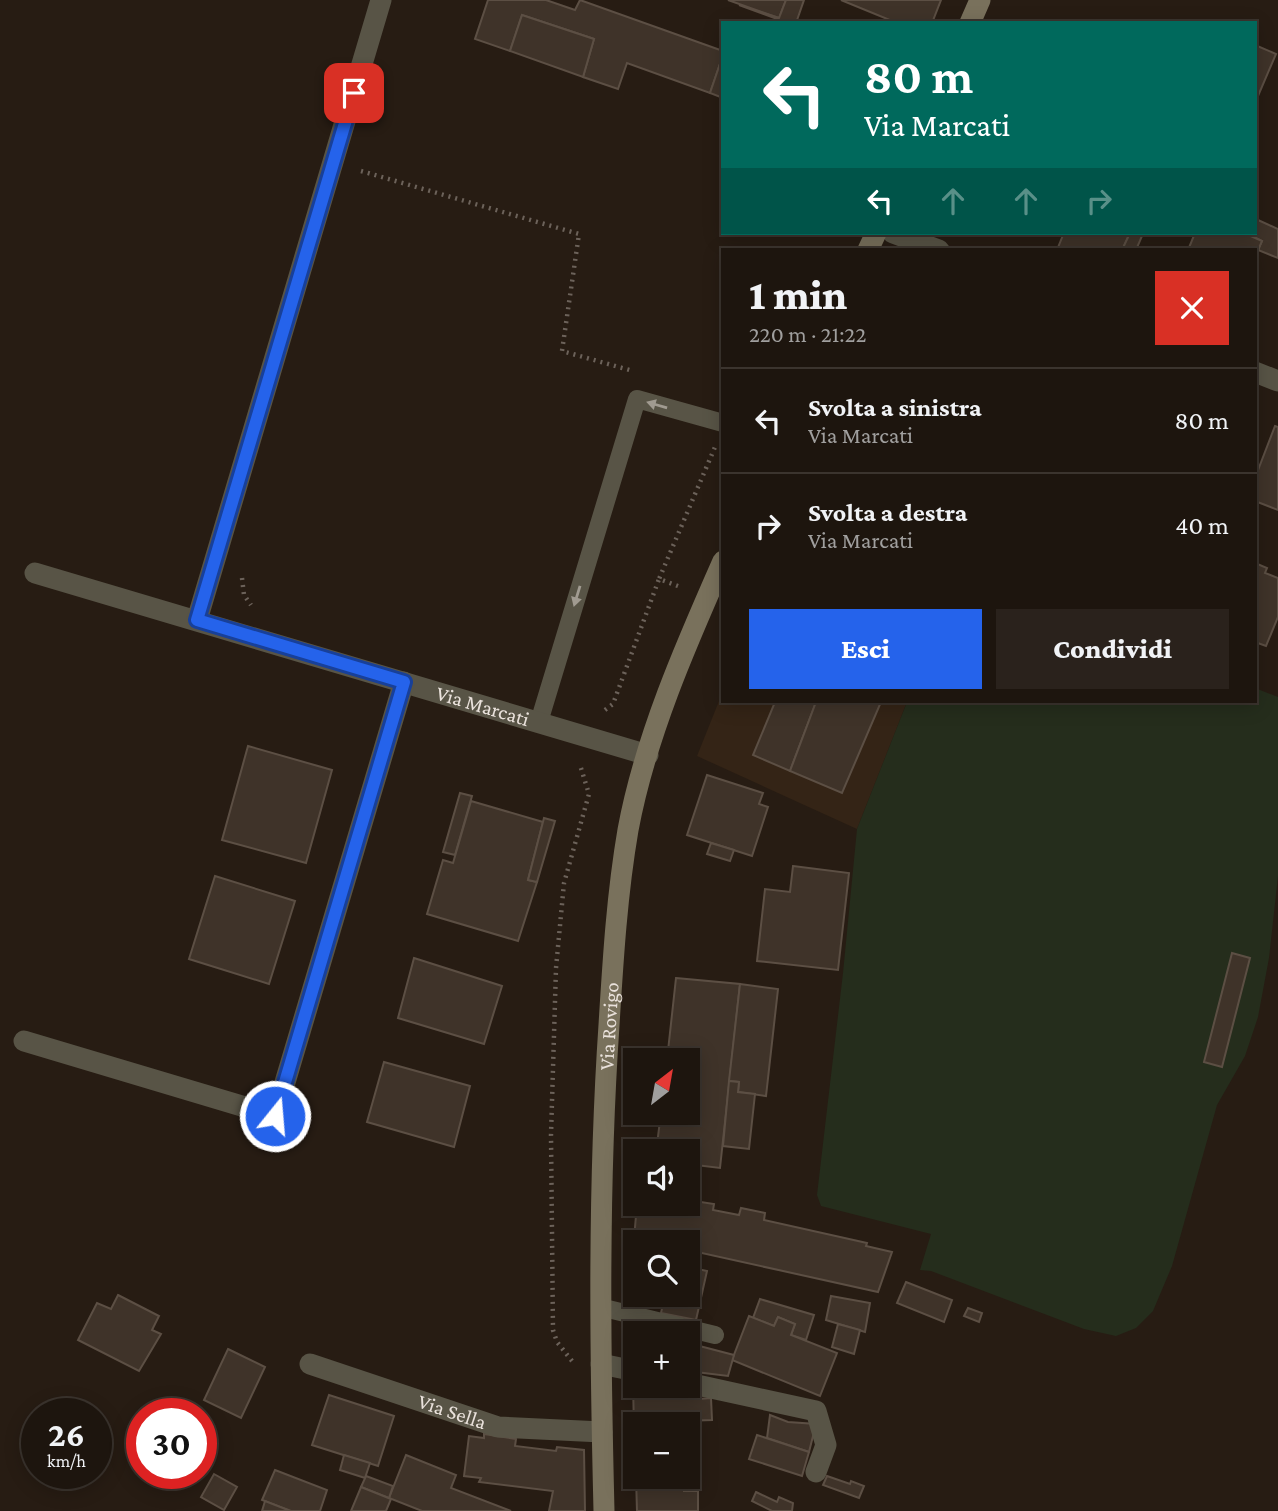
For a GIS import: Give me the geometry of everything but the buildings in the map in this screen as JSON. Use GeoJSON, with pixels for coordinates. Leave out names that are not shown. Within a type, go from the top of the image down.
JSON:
{"type":"FeatureCollection","features":[{"type":"Feature","properties":{"kind":"main road"},"geometry":{"type":"LineString","coordinates":[[971,21],[980,0]]}},
{"type":"Feature","properties":{"kind":"main road","name":"Via Rovigo"},"geometry":{"type":"LineString","coordinates":[[604,1511],[600,1307],[603,1120],[615,928],[629,828],[648,755],[676,674],[721,566]]}},
{"type":"Feature","properties":{"kind":"street"},"geometry":{"type":"LineString","coordinates":[[197,620],[381,0]]}},
{"type":"Feature","properties":{"kind":"street"},"geometry":{"type":"LineString","coordinates":[[898,235],[934,248]]}},
{"type":"Feature","properties":{"kind":"street"},"geometry":{"type":"LineString","coordinates":[[1257,373],[1278,381]]}},
{"type":"Feature","properties":{"kind":"street","name":"Via Marcati"},"geometry":{"type":"LineString","coordinates":[[35,573],[648,755]]}},
{"type":"Feature","properties":{"kind":"street"},"geometry":{"type":"LineString","coordinates":[[23,1041],[275,1116],[404,682]]}},
{"type":"Feature","properties":{"kind":"street","name":"Via Sella"},"geometry":{"type":"LineString","coordinates":[[310,1364],[498,1427],[602,1433]]}},
{"type":"Feature","properties":{"kind":"street"},"geometry":{"type":"LineString","coordinates":[[601,1364],[623,1369]]}},
{"type":"Feature","properties":{"kind":"street"},"geometry":{"type":"LineString","coordinates":[[700,1385],[816,1410],[826,1445],[817,1472]]}},
{"type":"Feature","properties":{"kind":"lane"},"geometry":{"type":"LineString","coordinates":[[539,722],[637,399],[720,432]]}},
{"type":"Feature","properties":{"kind":"lane"},"geometry":{"type":"LineString","coordinates":[[600,1307],[715,1335]]}},
{"type":"Feature","properties":{"kind":"path"},"geometry":{"type":"LineString","coordinates":[[362,172],[366,159]]}},
{"type":"Feature","properties":{"kind":"path"},"geometry":{"type":"LineString","coordinates":[[333,163],[579,234],[562,351],[644,374]]}},
{"type":"Feature","properties":{"kind":"path"},"geometry":{"type":"LineString","coordinates":[[597,709],[609,709],[613,704],[659,579],[720,432]]}},
{"type":"Feature","properties":{"kind":"path"},"geometry":{"type":"LineString","coordinates":[[242,572],[244,594],[250,604],[260,610]]}},
{"type":"Feature","properties":{"kind":"path"},"geometry":{"type":"LineString","coordinates":[[659,579],[678,586]]}},
{"type":"Feature","properties":{"kind":"path"},"geometry":{"type":"LineString","coordinates":[[583,756],[580,765],[589,794],[564,883],[556,968],[551,1135],[553,1330],[557,1342],[601,1402]]}},
{"type":"Feature","properties":{"kind":"shaded area"},"geometry":{"type":"Polygon","coordinates":[[[721,696],[721,703],[907,703],[857,829],[697,756],[721,696]]]}},
{"type":"Feature","properties":{"kind":"green space"},"geometry":{"type":"Polygon","coordinates":[[[1257,689],[1278,697],[1278,876],[1269,958],[1258,1017],[1245,1056],[1217,1105],[1172,1266],[1153,1311],[1136,1328],[1116,1336],[1084,1329],[931,1271],[920,1270],[931,1234],[821,1206],[817,1195],[857,829],[907,703],[1257,703],[1257,689]]]}},
{"type":"Feature","properties":{"kind":"route"},"geometry":{"type":"LineString","coordinates":[[275,1116],[404,682],[197,620],[354,93]]}}]}
